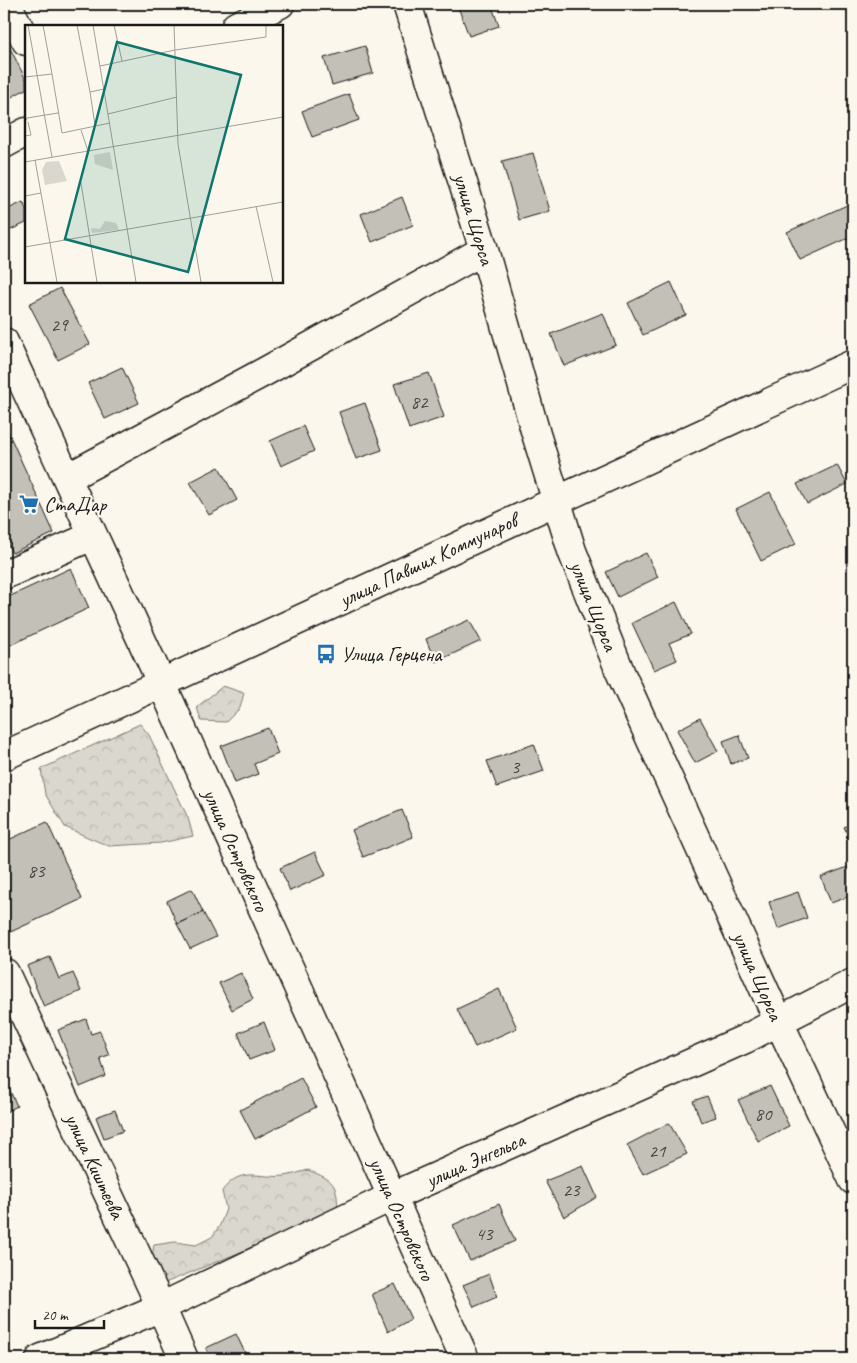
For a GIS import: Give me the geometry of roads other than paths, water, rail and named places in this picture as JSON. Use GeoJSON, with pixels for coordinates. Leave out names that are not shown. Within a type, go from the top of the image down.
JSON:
{"type":"FeatureCollection","features":[{"type":"Feature","properties":{"kind":"street"},"geometry":{"type":"LineString","coordinates":[[7,4],[25,39]]}},
{"type":"Feature","properties":{"kind":"street"},"geometry":{"type":"LineString","coordinates":[[238,25],[280,4]]}},
{"type":"Feature","properties":{"kind":"street","name":"улица Щорса"},"geometry":{"type":"LineString","coordinates":[[407,4],[484,250],[572,551],[621,674],[853,1180]]}},
{"type":"Feature","properties":{"kind":"street"},"geometry":{"type":"LineString","coordinates":[[4,144],[25,133]]}},
{"type":"Feature","properties":{"kind":"street"},"geometry":{"type":"LineString","coordinates":[[67,478],[266,371],[484,250]]}},
{"type":"Feature","properties":{"kind":"street","name":"улица Островского"},"geometry":{"type":"LineString","coordinates":[[4,342],[161,682],[391,1197],[466,1359]]}},
{"type":"Feature","properties":{"kind":"street","name":"улица Павших Коммунаров"},"geometry":{"type":"LineString","coordinates":[[4,756],[853,364]]}},
{"type":"Feature","properties":{"kind":"street"},"geometry":{"type":"LineString","coordinates":[[4,575],[92,536]]}},
{"type":"Feature","properties":{"kind":"street","name":"улица Киштеева"},"geometry":{"type":"LineString","coordinates":[[5,973],[184,1359]]}},
{"type":"Feature","properties":{"kind":"street","name":"улица Энгельса"},"geometry":{"type":"LineString","coordinates":[[40,1359],[161,1306],[391,1197],[779,1022],[853,983]]}},
{"type":"Feature","properties":{"kind":"place","name":"СтаДар"},"geometry":{"type":"Point","coordinates":[29,504]}},
{"type":"Feature","properties":{"kind":"place","name":"Улица Герцена"},"geometry":{"type":"Point","coordinates":[326,654]}}]}
